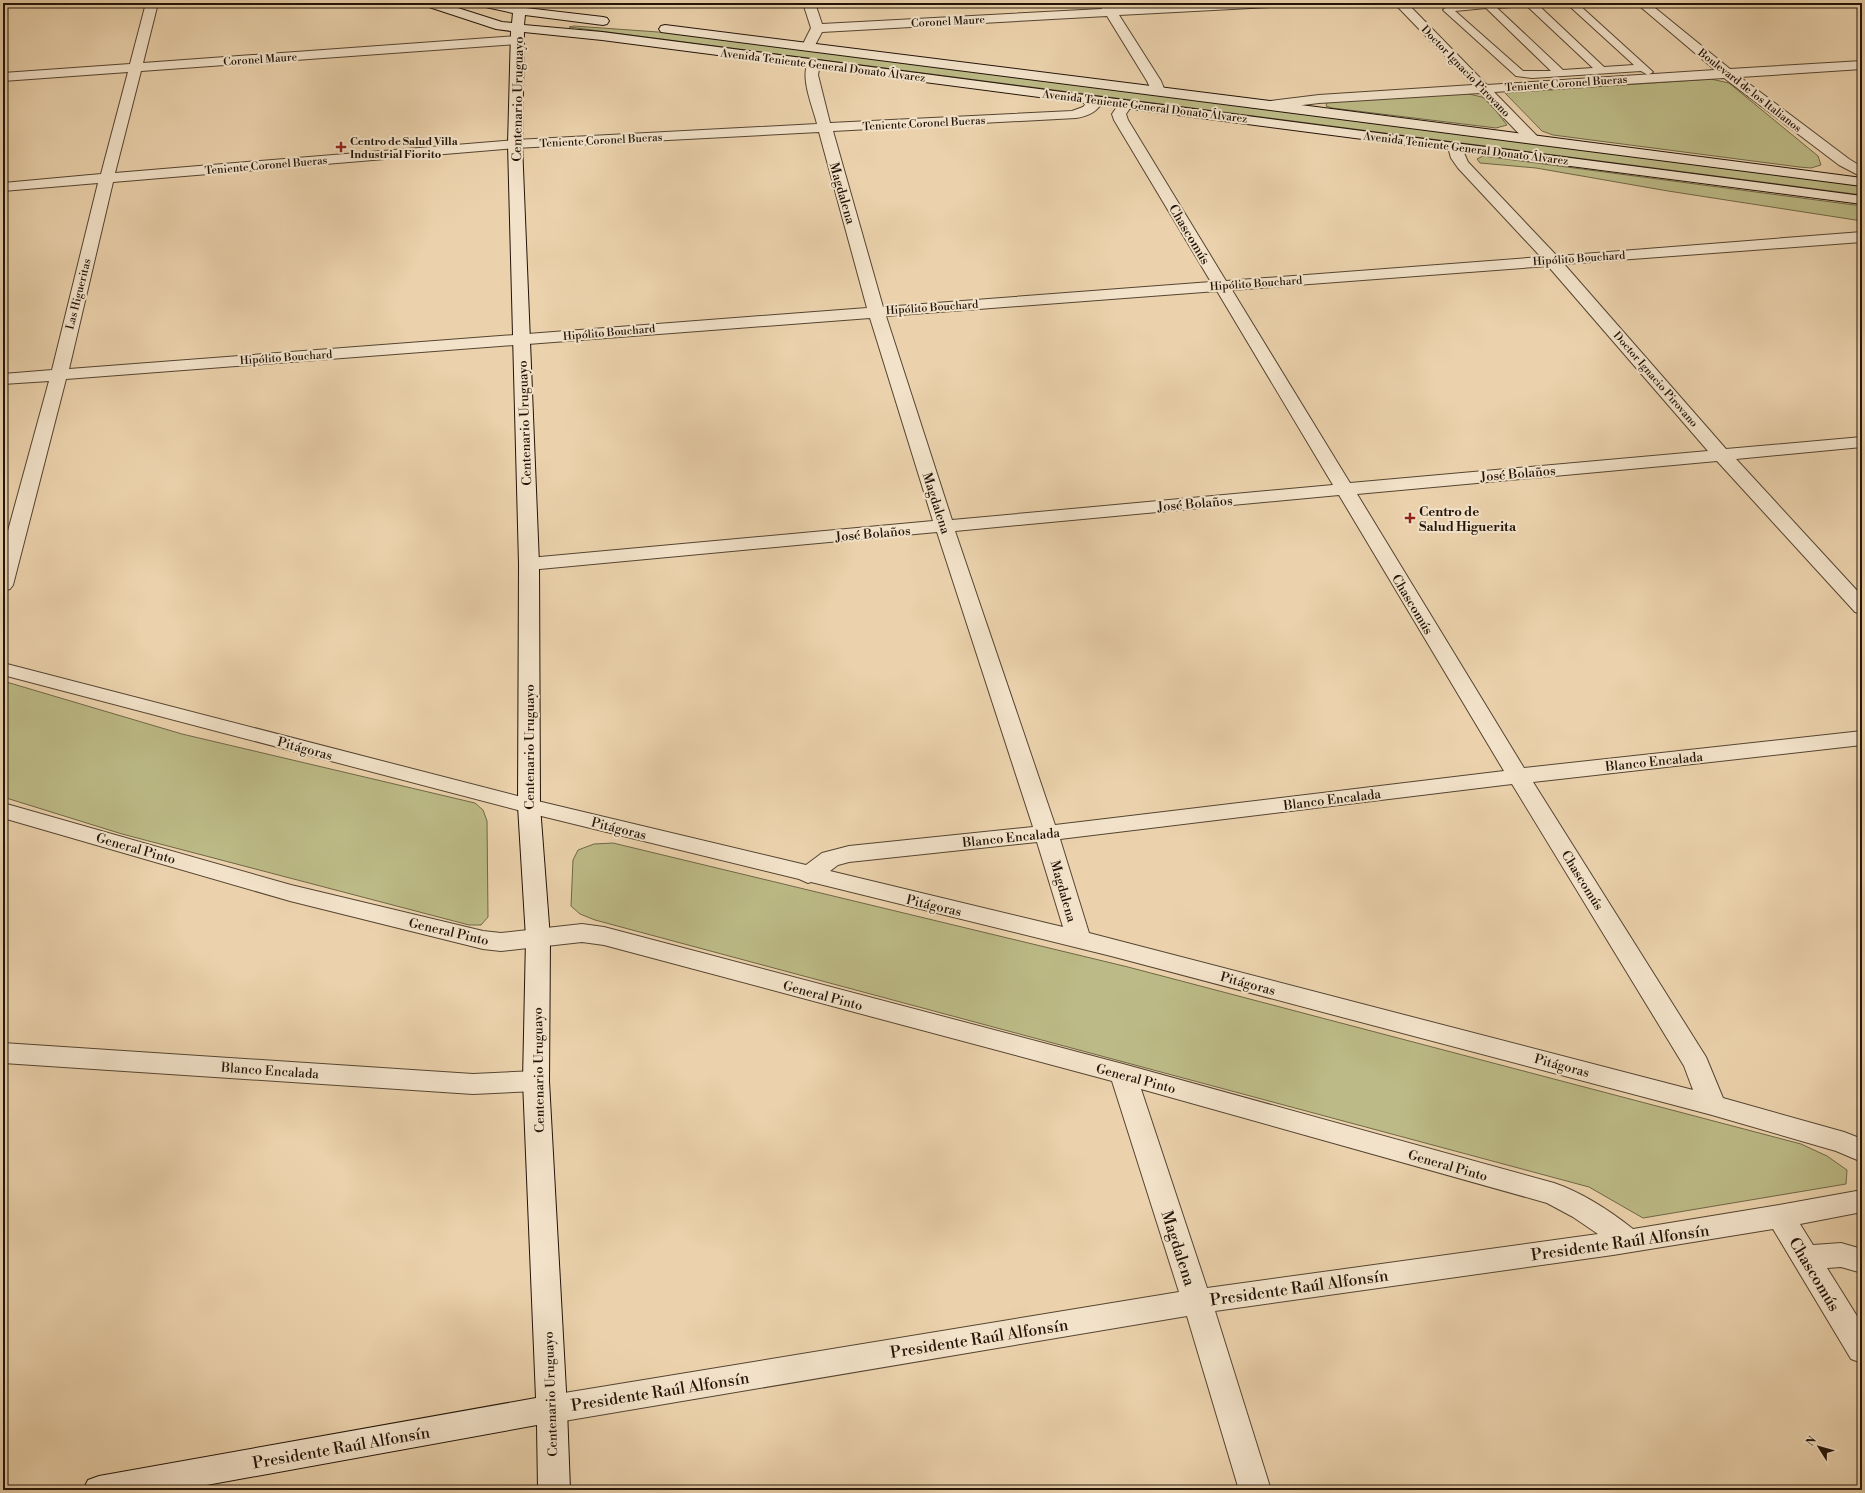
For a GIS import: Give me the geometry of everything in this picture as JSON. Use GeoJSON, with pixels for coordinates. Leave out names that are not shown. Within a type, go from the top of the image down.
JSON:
{"type":"FeatureCollection","features":[{"type":"Feature","properties":{"kind":"street","name":"Las Higueritas"},"geometry":{"type":"LineString","coordinates":[[3,585],[59,375],[106,178],[152,3]]}},
{"type":"Feature","properties":{"kind":"street","name":"Avenida Teniente General Donato Álvarez"},"geometry":{"type":"LineString","coordinates":[[430,3],[518,34],[602,36],[1097,100],[1123,109],[1455,146],[1862,200]]}},
{"type":"Feature","properties":{"kind":"street"},"geometry":{"type":"LineString","coordinates":[[485,3],[520,7],[618,23]]}},
{"type":"Feature","properties":{"kind":"street"},"geometry":{"type":"LineString","coordinates":[[808,3],[817,28],[808,46]]}},
{"type":"Feature","properties":{"kind":"street","name":"Coronel Maure"},"geometry":{"type":"LineString","coordinates":[[817,28],[1108,7],[1270,3]]}},
{"type":"Feature","properties":{"kind":"street","name":"Doctor Ignacio Pirovano"},"geometry":{"type":"LineString","coordinates":[[1400,3],[1532,139]]}},
{"type":"Feature","properties":{"kind":"street","name":"Boulevard de los Italianos"},"geometry":{"type":"LineString","coordinates":[[1642,3],[1728,74],[1844,162],[1862,173]]}},
{"type":"Feature","properties":{"kind":"street","name":"Centenario Uruguayo"},"geometry":{"type":"LineString","coordinates":[[520,7],[515,144],[529,564],[529,806],[538,938],[536,1081],[552,1409],[554,1490]]}},
{"type":"Feature","properties":{"kind":"street"},"geometry":{"type":"LineString","coordinates":[[1108,7],[1154,81],[1158,91]]}},
{"type":"Feature","properties":{"kind":"street","name":"Avenida Teniente General Donato Álvarez"},"geometry":{"type":"LineString","coordinates":[[650,27],[1270,105],[1862,182]]}},
{"type":"Feature","properties":{"kind":"street","name":"Coronel Maure"},"geometry":{"type":"LineString","coordinates":[[3,77],[136,68],[518,34]]}},
{"type":"Feature","properties":{"kind":"street","name":"Magdalena"},"geometry":{"type":"LineString","coordinates":[[814,64],[810,75],[876,311],[944,526],[1048,833],[1079,939]]}},
{"type":"Feature","properties":{"kind":"street","name":"Teniente Coronel Bueras"},"geometry":{"type":"LineString","coordinates":[[1270,105],[1319,99],[1656,77],[1728,74],[1862,64]]}},
{"type":"Feature","properties":{"kind":"street"},"geometry":{"type":"LineString","coordinates":[[1086,112],[1094,107],[1097,100]]}},
{"type":"Feature","properties":{"kind":"street","name":"Teniente Coronel Bueras"},"geometry":{"type":"LineString","coordinates":[[3,187],[515,144],[824,129],[1067,115],[1123,109]]}},
{"type":"Feature","properties":{"kind":"street","name":"Chascomús"},"geometry":{"type":"LineString","coordinates":[[1123,109],[1221,286],[1518,776],[1697,1064],[1712,1105]]}},
{"type":"Feature","properties":{"kind":"street","name":"Doctor Ignacio Pirovano"},"geometry":{"type":"LineString","coordinates":[[1455,146],[1458,158],[1463,165],[1552,260],[1722,455],[1862,608]]}},
{"type":"Feature","properties":{"kind":"street","name":"Hipólito Bouchard"},"geometry":{"type":"LineString","coordinates":[[3,379],[876,311],[1862,237]]}},
{"type":"Feature","properties":{"kind":"street","name":"José Bolaños"},"geometry":{"type":"LineString","coordinates":[[529,564],[1862,442]]}},
{"type":"Feature","properties":{"kind":"street","name":"Pitágoras"},"geometry":{"type":"LineString","coordinates":[[3,669],[529,806],[808,875],[1079,939],[1712,1105],[1844,1143],[1862,1151]]}},
{"type":"Feature","properties":{"kind":"street","name":"Blanco Encalada"},"geometry":{"type":"LineString","coordinates":[[808,875],[830,859],[849,854],[1048,833],[1518,776],[1862,738]]}},
{"type":"Feature","properties":{"kind":"street","name":"General Pinto"},"geometry":{"type":"LineString","coordinates":[[3,810],[290,893],[476,938],[501,942],[582,933],[604,936],[1123,1074],[1554,1194],[1577,1204],[1602,1220],[1628,1241]]}},
{"type":"Feature","properties":{"kind":"street","name":"Blanco Encalada"},"geometry":{"type":"LineString","coordinates":[[3,1053],[473,1084],[536,1081]]}},
{"type":"Feature","properties":{"kind":"street","name":"Magdalena"},"geometry":{"type":"LineString","coordinates":[[1123,1074],[1197,1302],[1255,1490]]}},
{"type":"Feature","properties":{"kind":"street","name":"Presidente Raúl Alfonsín"},"geometry":{"type":"LineString","coordinates":[[99,1490],[552,1409],[1197,1302],[1781,1218],[1862,1201]]}},
{"type":"Feature","properties":{"kind":"street","name":"Chascomús"},"geometry":{"type":"LineString","coordinates":[[1781,1218],[1862,1350]]}},
{"type":"Feature","properties":{"kind":"street"},"geometry":{"type":"LineString","coordinates":[[1804,1257],[1841,1255],[1862,1261]]}},
{"type":"Feature","properties":{"kind":"lane"},"geometry":{"type":"LineString","coordinates":[[1602,70],[1529,3],[1487,4],[1448,10],[1516,72],[1524,75],[1644,68]]}},
{"type":"Feature","properties":{"kind":"lane"},"geometry":{"type":"LineString","coordinates":[[1571,3],[1656,77]]}},
{"type":"Feature","properties":{"kind":"lane"},"geometry":{"type":"LineString","coordinates":[[1487,4],[1560,73]]}},
{"type":"Feature","properties":{"kind":"shaded area"},"geometry":{"type":"Polygon","coordinates":[[[574,26],[672,33],[1862,186],[1862,195],[569,27],[574,26]]]}},
{"type":"Feature","properties":{"kind":"shaded area"},"geometry":{"type":"Polygon","coordinates":[[[1711,79],[1729,83],[1818,156],[1821,165],[1811,168],[1799,167],[1553,135],[1542,131],[1505,93],[1711,79]]]}},
{"type":"Feature","properties":{"kind":"shaded area"},"geometry":{"type":"Polygon","coordinates":[[[1465,93],[1486,98],[1507,125],[1496,128],[1332,108],[1326,106],[1327,102],[1465,93]]]}},
{"type":"Feature","properties":{"kind":"shaded area"},"geometry":{"type":"Polygon","coordinates":[[[1483,156],[1862,206],[1862,221],[1668,191],[1536,168],[1480,163],[1477,159],[1483,156]]]}},
{"type":"Feature","properties":{"kind":"shaded area"},"geometry":{"type":"Polygon","coordinates":[[[3,681],[182,734],[475,803],[483,810],[487,821],[488,917],[481,925],[469,925],[122,834],[3,797],[3,681]]]}},
{"type":"Feature","properties":{"kind":"shaded area"},"geometry":{"type":"Polygon","coordinates":[[[613,843],[1128,967],[1801,1144],[1827,1156],[1847,1170],[1846,1184],[1643,1218],[1589,1187],[595,920],[580,914],[571,906],[573,860],[578,850],[594,844],[613,843]]]}},
{"type":"Feature","properties":{"kind":"place","name":"Centro de Salud Villa Industrial Fiorito"},"geometry":{"type":"Point","coordinates":[341,147]}},
{"type":"Feature","properties":{"kind":"place","name":"Centro de Salud Higuerita"},"geometry":{"type":"Point","coordinates":[1410,518]}}]}
